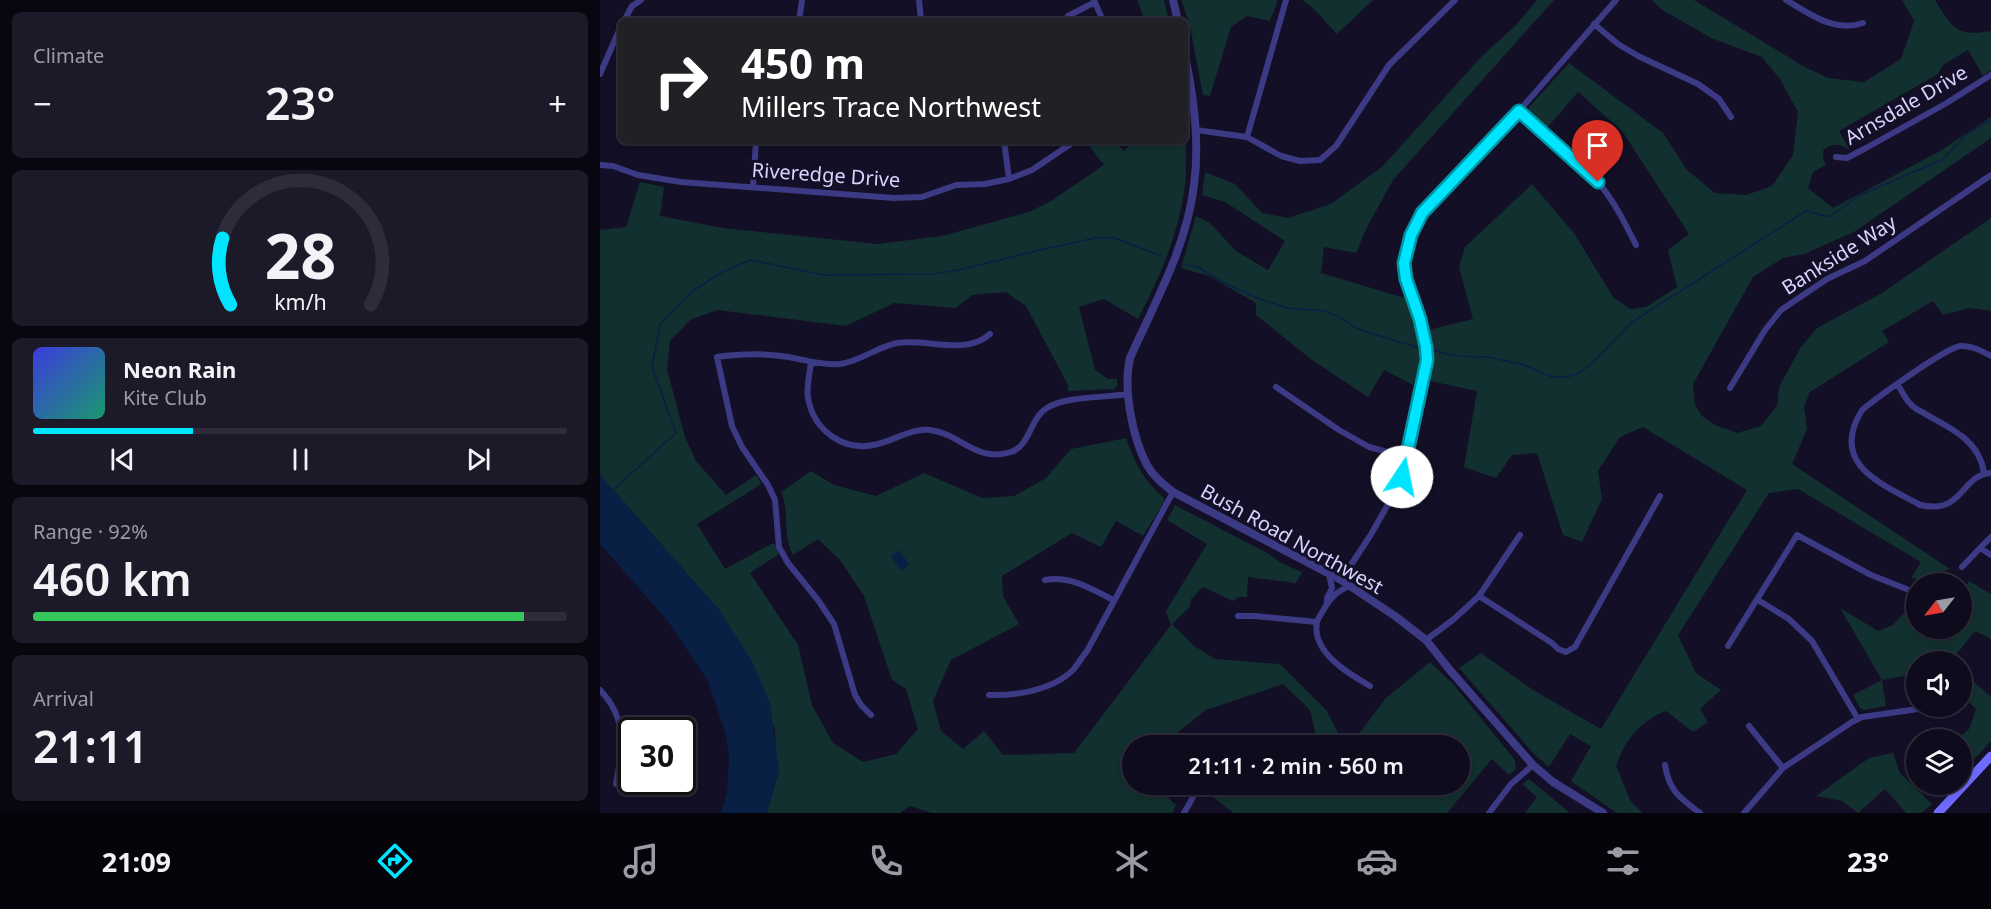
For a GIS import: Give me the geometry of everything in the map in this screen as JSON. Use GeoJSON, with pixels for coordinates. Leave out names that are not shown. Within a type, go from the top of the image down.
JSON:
{"type":"FeatureCollection","features":[{"type":"Feature","properties":{"kind":"main road"},"geometry":{"type":"LineString","coordinates":[[1938,813],[1991,756]]}},
{"type":"Feature","properties":{"kind":"street"},"geometry":{"type":"LineString","coordinates":[[626,18],[632,6],[640,0]]}},
{"type":"Feature","properties":{"kind":"street"},"geometry":{"type":"LineString","coordinates":[[799,18],[802,0]]}},
{"type":"Feature","properties":{"kind":"street"},"geometry":{"type":"LineString","coordinates":[[919,0],[921,18]]}},
{"type":"Feature","properties":{"kind":"street"},"geometry":{"type":"LineString","coordinates":[[1173,0],[1177,18]]}},
{"type":"Feature","properties":{"kind":"street"},"geometry":{"type":"LineString","coordinates":[[1247,137],[1286,0]]}},
{"type":"Feature","properties":{"kind":"street"},"geometry":{"type":"LineString","coordinates":[[1196,130],[1247,137],[1281,156],[1300,161],[1320,160],[1336,147],[1389,65],[1455,0]]}},
{"type":"Feature","properties":{"kind":"street"},"geometry":{"type":"LineString","coordinates":[[1341,580],[1370,536],[1402,480],[1427,360],[1420,319],[1406,279],[1404,263],[1411,235],[1422,213],[1519,111],[1616,0]]}},
{"type":"Feature","properties":{"kind":"street"},"geometry":{"type":"LineString","coordinates":[[1786,0],[1831,24],[1851,27],[1863,23]]}},
{"type":"Feature","properties":{"kind":"street"},"geometry":{"type":"LineString","coordinates":[[1068,16],[1094,1],[1102,18]]}},
{"type":"Feature","properties":{"kind":"street"},"geometry":{"type":"LineString","coordinates":[[1594,24],[1618,44],[1638,56],[1698,84],[1719,99],[1731,117]]}},
{"type":"Feature","properties":{"kind":"street"},"geometry":{"type":"LineString","coordinates":[[600,74],[618,33]]}},
{"type":"Feature","properties":{"kind":"street","name":"Arnsdale Drive"},"geometry":{"type":"LineString","coordinates":[[1836,157],[1847,158],[1866,148],[1945,104],[1991,75]]}},
{"type":"Feature","properties":{"kind":"street"},"geometry":{"type":"LineString","coordinates":[[811,362],[807,395],[812,416],[825,433],[845,443],[865,446],[883,443],[923,429],[938,431],[984,454],[999,455],[1013,452],[1021,447],[1037,416],[1047,408],[1062,401],[1127,394],[1127,371],[1130,358],[1167,278],[1186,222],[1194,185],[1196,130],[1188,76]]}},
{"type":"Feature","properties":{"kind":"street"},"geometry":{"type":"LineString","coordinates":[[1519,111],[1598,182],[1619,212],[1636,244]]}},
{"type":"Feature","properties":{"kind":"street"},"geometry":{"type":"LineString","coordinates":[[753,186],[756,144]]}},
{"type":"Feature","properties":{"kind":"street"},"geometry":{"type":"LineString","coordinates":[[1004,144],[1009,179]]}},
{"type":"Feature","properties":{"kind":"street","name":"Riveredge Drive"},"geometry":{"type":"LineString","coordinates":[[600,165],[613,166],[638,175],[660,179],[860,197],[922,197],[957,185],[985,184],[1009,179],[1032,170],[1071,144]]}},
{"type":"Feature","properties":{"kind":"street","name":"Bankside Way"},"geometry":{"type":"LineString","coordinates":[[1730,388],[1765,330],[1781,310],[1827,279],[1864,261],[1991,175]]}},
{"type":"Feature","properties":{"kind":"street"},"geometry":{"type":"LineString","coordinates":[[871,715],[855,695],[834,624],[818,600],[788,564],[779,547],[775,500],[768,485],[742,447],[732,426],[717,357],[751,353],[840,364],[896,344],[928,342],[974,344],[990,334]]}},
{"type":"Feature","properties":{"kind":"street"},"geometry":{"type":"LineString","coordinates":[[1898,385],[1917,410],[1973,444],[1988,473],[1970,484],[1956,500],[1939,507],[1920,505],[1864,472],[1857,463],[1851,445],[1851,434],[1855,421],[1862,410],[1898,385],[1937,358],[1959,346],[1979,350],[1991,356]]}},
{"type":"Feature","properties":{"kind":"street"},"geometry":{"type":"LineString","coordinates":[[1276,387],[1369,447],[1406,457]]}},
{"type":"Feature","properties":{"kind":"street","name":"Bush Road Northwest"},"geometry":{"type":"LineString","coordinates":[[1127,394],[1134,429],[1147,465],[1159,480],[1173,492],[1341,580],[1374,601],[1426,640],[1533,765],[1553,782],[1603,813]]}},
{"type":"Feature","properties":{"kind":"street"},"geometry":{"type":"LineString","coordinates":[[989,695],[1003,696],[1049,685],[1073,670],[1087,651],[1173,492]]}},
{"type":"Feature","properties":{"kind":"street"},"geometry":{"type":"LineString","coordinates":[[1479,596],[1544,637],[1558,649],[1570,651],[1575,647],[1660,496]]}},
{"type":"Feature","properties":{"kind":"street"},"geometry":{"type":"LineString","coordinates":[[1426,640],[1479,596],[1520,535]]}},
{"type":"Feature","properties":{"kind":"street"},"geometry":{"type":"LineString","coordinates":[[1728,646],[1797,536],[1871,575],[1906,589]]}},
{"type":"Feature","properties":{"kind":"street"},"geometry":{"type":"LineString","coordinates":[[1962,567],[1991,537]]}},
{"type":"Feature","properties":{"kind":"street"},"geometry":{"type":"LineString","coordinates":[[1980,548],[1991,555]]}},
{"type":"Feature","properties":{"kind":"street"},"geometry":{"type":"LineString","coordinates":[[1327,604],[1332,588],[1329,574]]}},
{"type":"Feature","properties":{"kind":"street"},"geometry":{"type":"LineString","coordinates":[[1045,580],[1065,579],[1088,587],[1113,600]]}},
{"type":"Feature","properties":{"kind":"street"},"geometry":{"type":"LineString","coordinates":[[1351,586],[1338,590],[1327,604],[1317,622],[1319,642],[1327,654],[1350,674],[1370,686]]}},
{"type":"Feature","properties":{"kind":"street"},"geometry":{"type":"LineString","coordinates":[[1758,600],[1789,619],[1812,641],[1858,719]]}},
{"type":"Feature","properties":{"kind":"street"},"geometry":{"type":"LineString","coordinates":[[1238,616],[1317,622]]}},
{"type":"Feature","properties":{"kind":"street"},"geometry":{"type":"LineString","coordinates":[[600,690],[611,702],[621,726],[622,753],[615,784]]}},
{"type":"Feature","properties":{"kind":"street"},"geometry":{"type":"LineString","coordinates":[[1744,813],[1783,768],[1858,719],[1906,712]]}},
{"type":"Feature","properties":{"kind":"street"},"geometry":{"type":"LineString","coordinates":[[1749,726],[1783,768]]}},
{"type":"Feature","properties":{"kind":"street"},"geometry":{"type":"LineString","coordinates":[[1489,813],[1511,784],[1533,765]]}},
{"type":"Feature","properties":{"kind":"street"},"geometry":{"type":"LineString","coordinates":[[1665,765],[1668,781],[1674,790],[1700,813]]}},
{"type":"Feature","properties":{"kind":"street"},"geometry":{"type":"LineString","coordinates":[[1184,813],[1194,795]]}},
{"type":"Feature","properties":{"kind":"green space"},"geometry":{"type":"Polygon","coordinates":[[[1137,0],[1164,0],[1168,18],[1144,18],[1137,0]]]}},
{"type":"Feature","properties":{"kind":"green space"},"geometry":{"type":"Polygon","coordinates":[[[1181,0],[1278,0],[1270,21],[1247,16],[1231,27],[1210,96],[1203,95],[1188,18],[1181,0]]]}},
{"type":"Feature","properties":{"kind":"green space"},"geometry":{"type":"Polygon","coordinates":[[[1302,0],[1373,0],[1337,34],[1313,8],[1302,0]]]}},
{"type":"Feature","properties":{"kind":"green space"},"geometry":{"type":"Polygon","coordinates":[[[1537,0],[1554,0],[1393,180],[1367,227],[1356,253],[1324,247],[1321,273],[1405,298],[1418,332],[1420,350],[1413,385],[1384,370],[1368,397],[1312,360],[1256,315],[1256,303],[1209,276],[1181,268],[1196,216],[1210,223],[1236,251],[1268,270],[1285,241],[1225,202],[1202,195],[1205,172],[1235,184],[1262,213],[1288,218],[1331,204],[1383,166],[1481,57],[1516,25],[1537,0]]]}},
{"type":"Feature","properties":{"kind":"green space"},"geometry":{"type":"Polygon","coordinates":[[[1652,0],[1694,0],[1803,66],[1828,78],[1864,82],[1901,59],[1914,21],[1902,0],[1935,0],[1946,18],[1956,28],[1970,33],[1991,31],[1991,70],[1983,76],[1968,50],[1943,65],[1938,74],[1839,131],[1850,150],[1836,145],[1823,151],[1826,165],[1813,172],[1808,188],[1833,208],[1940,151],[1991,117],[1991,138],[1854,232],[1804,254],[1783,258],[1753,277],[1693,384],[1695,405],[1702,416],[1715,425],[1737,433],[1761,426],[1777,406],[1779,387],[1801,347],[1817,328],[1882,293],[1991,218],[1991,311],[1969,308],[1943,315],[1933,301],[1882,331],[1889,342],[1810,392],[1804,406],[1807,429],[1792,464],[1950,569],[1940,573],[1914,573],[1921,562],[1798,489],[1769,493],[1678,635],[1696,673],[1721,690],[1700,709],[1708,722],[1693,732],[1666,711],[1648,720],[1635,732],[1616,766],[1631,802],[1643,813],[1617,813],[1571,781],[1591,746],[1570,734],[1549,767],[1534,754],[1459,668],[1481,653],[1533,690],[1601,729],[1747,490],[1643,427],[1620,437],[1598,471],[1602,499],[1582,542],[1563,535],[1537,453],[1512,455],[1496,478],[1464,467],[1477,391],[1430,381],[1432,345],[1428,330],[1473,319],[1459,267],[1465,247],[1532,184],[1574,233],[1613,297],[1630,309],[1646,307],[1677,287],[1668,250],[1689,234],[1622,131],[1578,92],[1546,129],[1529,112],[1529,107],[1569,63],[1663,133],[1687,170],[1715,193],[1746,195],[1772,186],[1793,155],[1798,112],[1780,79],[1762,57],[1711,38],[1661,9],[1652,0]]]}},
{"type":"Feature","properties":{"kind":"green space"},"geometry":{"type":"Polygon","coordinates":[[[1088,144],[1118,144],[1124,151],[1130,144],[1186,144],[1186,177],[1174,236],[1154,287],[1138,319],[1104,299],[1079,307],[1095,370],[1108,379],[1117,379],[1117,386],[1114,389],[1068,391],[1068,385],[1026,306],[1006,292],[972,295],[956,308],[894,303],[846,326],[717,310],[690,320],[670,341],[667,369],[685,437],[696,461],[726,495],[756,475],[761,483],[697,524],[725,569],[775,544],[779,554],[750,573],[798,645],[812,705],[833,743],[863,762],[896,754],[918,729],[906,689],[892,680],[864,596],[840,560],[818,539],[793,555],[788,540],[784,500],[781,492],[811,471],[834,485],[876,496],[924,473],[982,498],[1014,496],[1046,478],[1071,449],[1126,438],[1140,471],[1164,498],[1164,502],[1143,536],[1116,521],[1101,547],[1072,533],[1002,576],[1003,596],[1019,624],[951,660],[933,701],[941,731],[963,749],[984,731],[1003,755],[1074,753],[1171,625],[1166,611],[1207,544],[1167,520],[1175,505],[1269,554],[1281,563],[1302,572],[1296,583],[1248,577],[1247,597],[1239,597],[1233,601],[1203,587],[1191,599],[1190,607],[1172,624],[1193,645],[1215,659],[1280,664],[1327,711],[1339,735],[1316,735],[1310,710],[1283,684],[1206,710],[1176,735],[1122,735],[1122,795],[1166,795],[1176,805],[1172,813],[932,813],[910,806],[900,813],[767,813],[779,770],[775,729],[720,611],[600,475],[600,230],[626,227],[640,182],[664,187],[660,216],[723,228],[877,244],[942,236],[1029,212],[1051,201],[1104,165],[1088,144]]]}},
{"type":"Feature","properties":{"kind":"green space"},"geometry":{"type":"Polygon","coordinates":[[[1972,583],[1991,594],[1991,639],[1975,631],[1972,635],[1972,583]]]}},
{"type":"Feature","properties":{"kind":"green space"},"geometry":{"type":"Polygon","coordinates":[[[1840,608],[1878,631],[1893,625],[1906,611],[1906,639],[1969,639],[1959,651],[1906,651],[1906,676],[1882,680],[1840,608]]]}},
{"type":"Feature","properties":{"kind":"green space"},"geometry":{"type":"Polygon","coordinates":[[[1430,662],[1453,684],[1515,760],[1516,769],[1509,775],[1492,759],[1470,785],[1470,735],[1358,735],[1385,699],[1430,662]]]}},
{"type":"Feature","properties":{"kind":"green space"},"geometry":{"type":"Polygon","coordinates":[[[1882,680],[1886,706],[1864,710],[1860,708],[1853,695],[1882,680]]]}},
{"type":"Feature","properties":{"kind":"green space"},"geometry":{"type":"Polygon","coordinates":[[[1972,680],[1991,697],[1991,741],[1972,762],[1972,729],[1969,729],[1976,709],[1972,705],[1972,680]]]}},
{"type":"Feature","properties":{"kind":"green space"},"geometry":{"type":"Polygon","coordinates":[[[1893,753],[1900,773],[1906,779],[1906,795],[1923,795],[1932,804],[1921,813],[1906,813],[1885,789],[1858,813],[1842,801],[1816,796],[1869,758],[1893,753]]]}},
{"type":"Feature","properties":{"kind":"green space"},"geometry":{"type":"Polygon","coordinates":[[[1529,779],[1570,813],[1525,813],[1537,797],[1522,784],[1529,779]]]}},
{"type":"Feature","properties":{"kind":"green space"},"geometry":{"type":"Polygon","coordinates":[[[1211,795],[1462,795],[1447,813],[1233,813],[1211,795]]]}},
{"type":"Feature","properties":{"kind":"water"},"geometry":{"type":"Polygon","coordinates":[[[600,475],[720,611],[752,661],[770,703],[779,770],[767,813],[721,813],[727,793],[729,759],[726,735],[708,681],[667,620],[600,544],[600,475]]]}},
{"type":"Feature","properties":{"kind":"water"},"geometry":{"type":"Polygon","coordinates":[[[899,550],[909,564],[901,571],[891,556],[899,550]]]}},
{"type":"Feature","properties":{"kind":"waterway"},"geometry":{"type":"LineString","coordinates":[[1432,350],[1455,356],[1488,357],[1524,365],[1552,377],[1567,377],[1579,373],[1592,363],[1632,322],[1806,211],[1829,217],[1860,195],[1942,160],[1968,133],[1991,120]]}},
{"type":"Feature","properties":{"kind":"waterway"},"geometry":{"type":"LineString","coordinates":[[613,490],[676,433],[652,367],[660,324],[691,292],[722,272],[751,260],[824,275],[933,274],[1095,238],[1115,238],[1161,256]]}},
{"type":"Feature","properties":{"kind":"waterway"},"geometry":{"type":"LineString","coordinates":[[1182,264],[1198,267],[1222,282],[1257,298],[1287,308],[1325,311],[1363,331],[1420,348]]}},
{"type":"Feature","properties":{"kind":"route"},"geometry":{"type":"LineString","coordinates":[[1402,477],[1427,360],[1420,319],[1410,293],[1404,263],[1411,235],[1422,213],[1519,111],[1598,182]]}}]}
